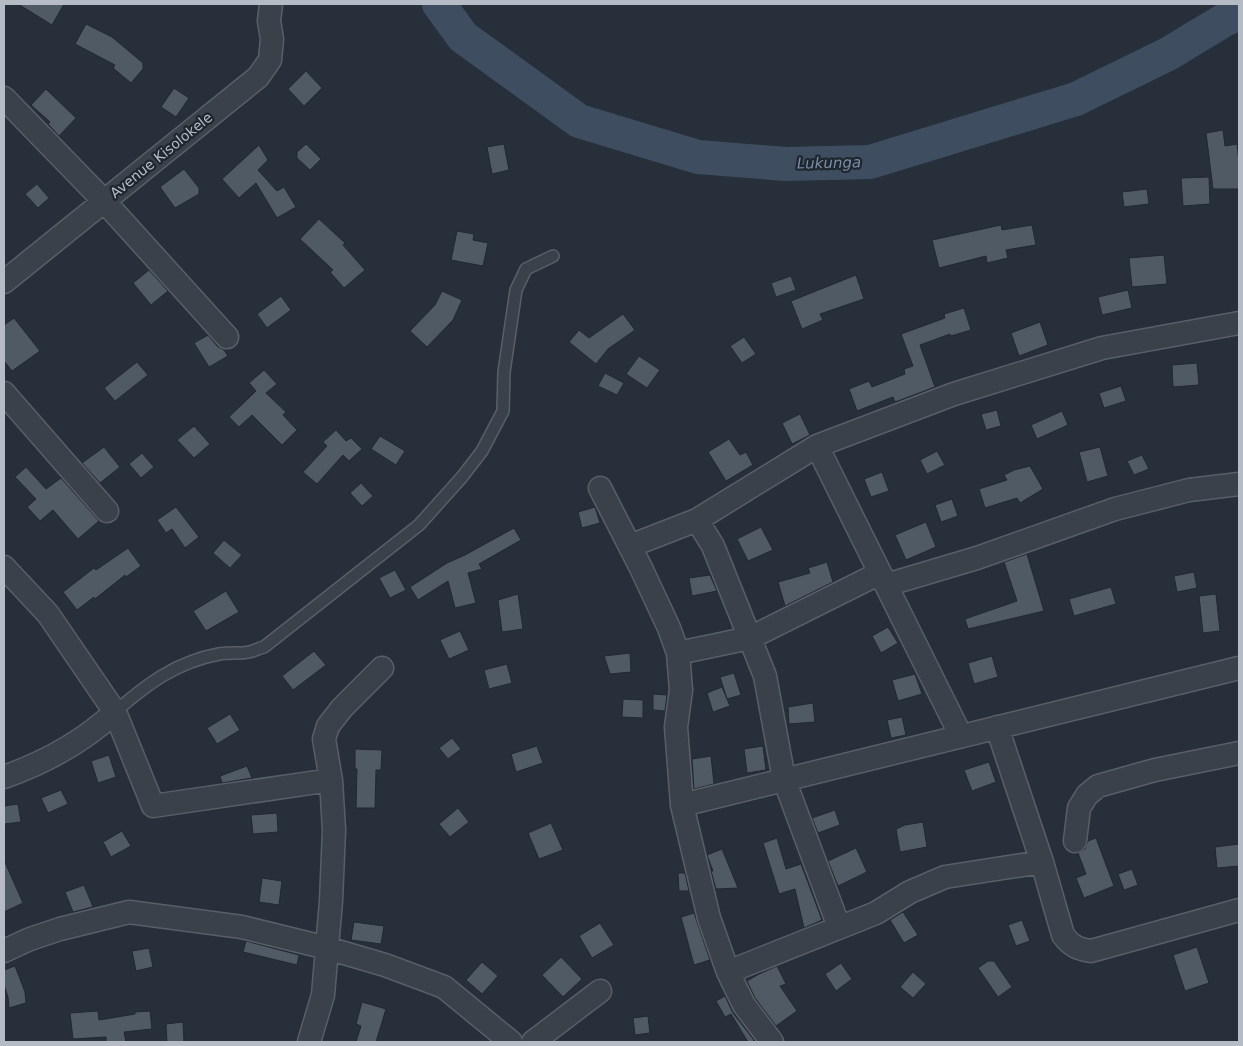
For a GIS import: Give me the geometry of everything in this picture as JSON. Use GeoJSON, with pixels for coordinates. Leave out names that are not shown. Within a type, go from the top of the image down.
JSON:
{"type":"FeatureCollection","features":[{"type":"Feature","properties":{"kind":"street","name":"Avenue Kisolokele"},"geometry":{"type":"LineString","coordinates":[[4,282],[258,78],[270,60],[272,39],[269,21],[271,4]]}},
{"type":"Feature","properties":{"kind":"street"},"geometry":{"type":"LineString","coordinates":[[4,98],[104,201],[227,337]]}},
{"type":"Feature","properties":{"kind":"street"},"geometry":{"type":"LineString","coordinates":[[630,546],[697,520],[817,446],[954,394],[1102,348],[1239,324]]}},
{"type":"Feature","properties":{"kind":"street"},"geometry":{"type":"LineString","coordinates":[[4,393],[107,511]]}},
{"type":"Feature","properties":{"kind":"street"},"geometry":{"type":"LineString","coordinates":[[817,446],[961,736]]}},
{"type":"Feature","properties":{"kind":"street"},"geometry":{"type":"LineString","coordinates":[[678,653],[750,638],[883,579],[977,558],[1115,509],[1189,490],[1239,484]]}},
{"type":"Feature","properties":{"kind":"street"},"geometry":{"type":"LineString","coordinates":[[600,488],[669,628],[678,653],[681,690],[676,727],[682,805],[709,918],[728,972],[744,1005],[762,1032],[772,1042]]}},
{"type":"Feature","properties":{"kind":"street"},"geometry":{"type":"LineString","coordinates":[[697,520],[713,546],[765,676],[784,779],[839,928]]}},
{"type":"Feature","properties":{"kind":"street"},"geometry":{"type":"LineString","coordinates":[[4,568],[48,614],[115,712],[153,806],[331,780]]}},
{"type":"Feature","properties":{"kind":"street"},"geometry":{"type":"LineString","coordinates":[[309,1042],[323,995],[334,830],[331,780],[324,739],[328,726],[342,708],[382,668]]}},
{"type":"Feature","properties":{"kind":"street"},"geometry":{"type":"LineString","coordinates":[[682,805],[1239,668]]}},
{"type":"Feature","properties":{"kind":"street"},"geometry":{"type":"LineString","coordinates":[[4,777],[27,769],[62,752],[99,727],[115,712]]}},
{"type":"Feature","properties":{"kind":"street"},"geometry":{"type":"LineString","coordinates":[[997,727],[1042,862],[1063,935],[1070,944],[1080,949],[1091,951],[1239,910]]}},
{"type":"Feature","properties":{"kind":"street"},"geometry":{"type":"LineString","coordinates":[[1075,841],[1079,808],[1087,795],[1098,786],[1155,770],[1239,753]]}},
{"type":"Feature","properties":{"kind":"street"},"geometry":{"type":"LineString","coordinates":[[728,972],[876,913],[910,892],[945,877],[1042,862]]}},
{"type":"Feature","properties":{"kind":"street"},"geometry":{"type":"LineString","coordinates":[[4,951],[30,939],[60,929],[129,912],[242,927],[327,948],[385,965],[444,987],[511,1042]]}},
{"type":"Feature","properties":{"kind":"street"},"geometry":{"type":"LineString","coordinates":[[533,1042],[600,991]]}},
{"type":"Feature","properties":{"kind":"lane"},"geometry":{"type":"LineString","coordinates":[[115,712],[141,689],[167,672],[194,660],[218,654],[248,652],[264,647],[419,525],[462,477],[482,451],[503,411],[504,372],[516,290],[526,268],[553,256]]}},
{"type":"Feature","properties":{"kind":"building"},"geometry":{"type":"Polygon","coordinates":[[[18,4],[64,4],[52,25],[18,4]]]}},
{"type":"Feature","properties":{"kind":"building"},"geometry":{"type":"Polygon","coordinates":[[[86,24],[112,37],[143,63],[143,69],[131,83],[113,68],[115,65],[75,44],[86,24]]]}},
{"type":"Feature","properties":{"kind":"building"},"geometry":{"type":"Polygon","coordinates":[[[306,71],[322,88],[304,106],[288,89],[306,71]]]}},
{"type":"Feature","properties":{"kind":"building"},"geometry":{"type":"Polygon","coordinates":[[[174,88],[189,98],[176,117],[161,107],[174,88]]]}},
{"type":"Feature","properties":{"kind":"building"},"geometry":{"type":"Polygon","coordinates":[[[46,89],[76,118],[59,136],[48,124],[50,122],[31,105],[46,89]]]}},
{"type":"Feature","properties":{"kind":"building"},"geometry":{"type":"Polygon","coordinates":[[[1223,130],[1225,146],[1237,144],[1239,189],[1213,189],[1206,133],[1223,130]]]}},
{"type":"Feature","properties":{"kind":"building"},"geometry":{"type":"Polygon","coordinates":[[[306,144],[321,159],[310,170],[297,158],[297,152],[306,144]]]}},
{"type":"Feature","properties":{"kind":"building"},"geometry":{"type":"Polygon","coordinates":[[[504,144],[509,170],[492,174],[487,147],[504,144]]]}},
{"type":"Feature","properties":{"kind":"building"},"geometry":{"type":"Polygon","coordinates":[[[259,145],[268,160],[258,170],[277,191],[284,187],[296,207],[277,218],[256,183],[239,198],[222,179],[259,145]]]}},
{"type":"Feature","properties":{"kind":"building"},"geometry":{"type":"Polygon","coordinates":[[[184,169],[199,188],[199,194],[175,208],[160,187],[184,169]]]}},
{"type":"Feature","properties":{"kind":"building"},"geometry":{"type":"Polygon","coordinates":[[[1209,177],[1210,204],[1183,206],[1181,178],[1209,177]]]}},
{"type":"Feature","properties":{"kind":"building"},"geometry":{"type":"Polygon","coordinates":[[[37,184],[49,198],[38,208],[25,194],[37,184]]]}},
{"type":"Feature","properties":{"kind":"building"},"geometry":{"type":"Polygon","coordinates":[[[1147,189],[1149,204],[1124,207],[1122,192],[1147,189]]]}},
{"type":"Feature","properties":{"kind":"building"},"geometry":{"type":"Polygon","coordinates":[[[319,219],[345,243],[343,245],[365,270],[344,288],[330,272],[333,270],[300,239],[319,219]]]}},
{"type":"Feature","properties":{"kind":"building"},"geometry":{"type":"Polygon","coordinates":[[[1001,225],[1002,230],[1032,225],[1036,245],[1006,250],[1008,258],[987,263],[986,256],[939,268],[932,240],[1001,225]]]}},
{"type":"Feature","properties":{"kind":"building"},"geometry":{"type":"Polygon","coordinates":[[[457,231],[474,234],[473,240],[488,243],[483,266],[451,260],[457,231]]]}},
{"type":"Feature","properties":{"kind":"building"},"geometry":{"type":"Polygon","coordinates":[[[1164,255],[1167,284],[1132,287],[1129,258],[1164,255]]]}},
{"type":"Feature","properties":{"kind":"building"},"geometry":{"type":"Polygon","coordinates":[[[149,270],[168,291],[151,305],[133,283],[149,270]]]}},
{"type":"Feature","properties":{"kind":"building"},"geometry":{"type":"Polygon","coordinates":[[[856,275],[864,299],[820,314],[823,320],[802,329],[791,301],[856,275]]]}},
{"type":"Feature","properties":{"kind":"building"},"geometry":{"type":"Polygon","coordinates":[[[791,276],[796,290],[776,297],[771,283],[791,276]]]}},
{"type":"Feature","properties":{"kind":"building"},"geometry":{"type":"Polygon","coordinates":[[[1128,290],[1132,308],[1102,315],[1098,297],[1128,290]]]}},
{"type":"Feature","properties":{"kind":"building"},"geometry":{"type":"Polygon","coordinates":[[[442,291],[462,300],[453,320],[427,347],[410,331],[435,305],[442,291]]]}},
{"type":"Feature","properties":{"kind":"building"},"geometry":{"type":"Polygon","coordinates":[[[281,296],[291,310],[267,328],[257,314],[281,296]]]}},
{"type":"Feature","properties":{"kind":"building"},"geometry":{"type":"Polygon","coordinates":[[[964,308],[971,330],[951,336],[950,334],[920,345],[935,387],[895,402],[893,397],[857,411],[849,389],[869,381],[872,387],[905,374],[904,369],[913,366],[901,334],[945,318],[944,314],[964,308]]]}},
{"type":"Feature","properties":{"kind":"building"},"geometry":{"type":"Polygon","coordinates":[[[623,314],[635,330],[608,349],[596,364],[569,342],[579,330],[589,338],[623,314]]]}},
{"type":"Feature","properties":{"kind":"building"},"geometry":{"type":"Polygon","coordinates":[[[14,318],[40,351],[12,371],[4,361],[4,325],[14,318]]]}},
{"type":"Feature","properties":{"kind":"building"},"geometry":{"type":"Polygon","coordinates":[[[1040,322],[1048,345],[1019,356],[1011,333],[1040,322]]]}},
{"type":"Feature","properties":{"kind":"building"},"geometry":{"type":"Polygon","coordinates":[[[208,335],[228,356],[209,367],[194,343],[208,335]]]}},
{"type":"Feature","properties":{"kind":"building"},"geometry":{"type":"Polygon","coordinates":[[[744,337],[756,354],[742,363],[730,346],[744,337]]]}},
{"type":"Feature","properties":{"kind":"building"},"geometry":{"type":"Polygon","coordinates":[[[639,356],[660,370],[647,388],[626,374],[639,356]]]}},
{"type":"Feature","properties":{"kind":"building"},"geometry":{"type":"Polygon","coordinates":[[[137,362],[148,375],[115,401],[104,388],[137,362]]]}},
{"type":"Feature","properties":{"kind":"building"},"geometry":{"type":"Polygon","coordinates":[[[1197,363],[1199,385],[1173,387],[1172,365],[1197,363]]]}},
{"type":"Feature","properties":{"kind":"building"},"geometry":{"type":"Polygon","coordinates":[[[264,370],[277,384],[266,393],[286,412],[283,415],[297,430],[282,445],[252,415],[239,427],[229,417],[256,391],[249,383],[264,370]]]}},
{"type":"Feature","properties":{"kind":"building"},"geometry":{"type":"Polygon","coordinates":[[[605,373],[624,383],[617,395],[598,386],[605,373]]]}},
{"type":"Feature","properties":{"kind":"building"},"geometry":{"type":"Polygon","coordinates":[[[1121,386],[1126,401],[1104,408],[1099,393],[1121,386]]]}},
{"type":"Feature","properties":{"kind":"building"},"geometry":{"type":"Polygon","coordinates":[[[997,410],[1001,426],[986,430],[981,414],[997,410]]]}},
{"type":"Feature","properties":{"kind":"building"},"geometry":{"type":"Polygon","coordinates":[[[1062,411],[1068,425],[1037,439],[1031,425],[1062,411]]]}},
{"type":"Feature","properties":{"kind":"building"},"geometry":{"type":"Polygon","coordinates":[[[800,414],[810,435],[792,444],[782,423],[800,414]]]}},
{"type":"Feature","properties":{"kind":"building"},"geometry":{"type":"Polygon","coordinates":[[[194,426],[210,444],[194,458],[177,440],[194,426]]]}},
{"type":"Feature","properties":{"kind":"building"},"geometry":{"type":"Polygon","coordinates":[[[336,430],[346,441],[351,438],[362,449],[349,461],[343,455],[317,484],[303,472],[327,446],[323,442],[336,430]]]}},
{"type":"Feature","properties":{"kind":"building"},"geometry":{"type":"Polygon","coordinates":[[[380,436],[405,451],[396,465],[371,449],[380,436]]]}},
{"type":"Feature","properties":{"kind":"building"},"geometry":{"type":"Polygon","coordinates":[[[729,439],[740,455],[746,452],[753,465],[726,481],[708,452],[729,439]]]}},
{"type":"Feature","properties":{"kind":"building"},"geometry":{"type":"Polygon","coordinates":[[[104,447],[120,467],[100,483],[82,463],[104,447]]]}},
{"type":"Feature","properties":{"kind":"building"},"geometry":{"type":"Polygon","coordinates":[[[1100,447],[1108,476],[1087,482],[1079,452],[1100,447]]]}},
{"type":"Feature","properties":{"kind":"building"},"geometry":{"type":"Polygon","coordinates":[[[937,451],[945,465],[927,474],[920,460],[937,451]]]}},
{"type":"Feature","properties":{"kind":"building"},"geometry":{"type":"Polygon","coordinates":[[[142,453],[154,467],[141,478],[129,464],[142,453]]]}},
{"type":"Feature","properties":{"kind":"building"},"geometry":{"type":"Polygon","coordinates":[[[1142,455],[1149,469],[1134,475],[1127,461],[1142,455]]]}},
{"type":"Feature","properties":{"kind":"building"},"geometry":{"type":"Polygon","coordinates":[[[1030,466],[1043,489],[1020,503],[1017,498],[985,508],[979,489],[1007,480],[1004,475],[1030,466]]]}},
{"type":"Feature","properties":{"kind":"building"},"geometry":{"type":"Polygon","coordinates":[[[26,467],[46,489],[61,478],[99,521],[78,539],[53,510],[40,521],[27,507],[36,499],[15,477],[26,467]]]}},
{"type":"Feature","properties":{"kind":"building"},"geometry":{"type":"Polygon","coordinates":[[[882,472],[889,491],[871,497],[864,479],[882,472]]]}},
{"type":"Feature","properties":{"kind":"building"},"geometry":{"type":"Polygon","coordinates":[[[361,483],[373,496],[362,506],[350,493],[361,483]]]}},
{"type":"Feature","properties":{"kind":"building"},"geometry":{"type":"Polygon","coordinates":[[[952,499],[958,516],[941,522],[935,505],[952,499]]]}},
{"type":"Feature","properties":{"kind":"building"},"geometry":{"type":"Polygon","coordinates":[[[176,507],[199,537],[185,548],[172,529],[166,533],[157,520],[176,507]]]}},
{"type":"Feature","properties":{"kind":"building"},"geometry":{"type":"Polygon","coordinates":[[[595,507],[600,523],[582,528],[578,512],[595,507]]]}},
{"type":"Feature","properties":{"kind":"building"},"geometry":{"type":"Polygon","coordinates":[[[926,522],[936,547],[906,560],[895,535],[926,522]]]}},
{"type":"Feature","properties":{"kind":"building"},"geometry":{"type":"Polygon","coordinates":[[[761,527],[773,550],[748,561],[737,539],[761,527]]]}},
{"type":"Feature","properties":{"kind":"building"},"geometry":{"type":"Polygon","coordinates":[[[514,528],[521,540],[479,564],[482,569],[468,573],[476,603],[455,608],[448,581],[418,600],[410,587],[447,563],[514,528]]]}},
{"type":"Feature","properties":{"kind":"building"},"geometry":{"type":"Polygon","coordinates":[[[224,540],[242,555],[230,568],[213,553],[224,540]]]}},
{"type":"Feature","properties":{"kind":"building"},"geometry":{"type":"Polygon","coordinates":[[[128,548],[141,566],[126,577],[125,575],[95,599],[94,597],[77,610],[63,592],[94,568],[96,570],[128,548]]]}},
{"type":"Feature","properties":{"kind":"building"},"geometry":{"type":"Polygon","coordinates":[[[1027,554],[1044,611],[968,629],[965,619],[1017,601],[1004,562],[1027,554]]]}},
{"type":"Feature","properties":{"kind":"building"},"geometry":{"type":"Polygon","coordinates":[[[827,562],[833,582],[785,606],[778,582],[810,573],[808,568],[827,562]]]}},
{"type":"Feature","properties":{"kind":"building"},"geometry":{"type":"Polygon","coordinates":[[[395,570],[406,590],[390,598],[379,578],[395,570]]]}},
{"type":"Feature","properties":{"kind":"building"},"geometry":{"type":"Polygon","coordinates":[[[1194,572],[1197,588],[1177,592],[1174,576],[1194,572]]]}},
{"type":"Feature","properties":{"kind":"building"},"geometry":{"type":"Polygon","coordinates":[[[710,575],[717,591],[692,596],[689,578],[710,575]]]}},
{"type":"Feature","properties":{"kind":"building"},"geometry":{"type":"Polygon","coordinates":[[[1111,587],[1116,604],[1074,616],[1069,599],[1111,587]]]}},
{"type":"Feature","properties":{"kind":"building"},"geometry":{"type":"Polygon","coordinates":[[[226,591],[239,612],[206,631],[193,611],[226,591]]]}},
{"type":"Feature","properties":{"kind":"building"},"geometry":{"type":"Polygon","coordinates":[[[518,594],[523,629],[502,632],[498,600],[518,594]]]}},
{"type":"Feature","properties":{"kind":"building"},"geometry":{"type":"Polygon","coordinates":[[[1216,594],[1220,631],[1203,633],[1199,596],[1216,594]]]}},
{"type":"Feature","properties":{"kind":"building"},"geometry":{"type":"Polygon","coordinates":[[[888,627],[898,643],[881,653],[872,636],[888,627]]]}},
{"type":"Feature","properties":{"kind":"building"},"geometry":{"type":"Polygon","coordinates":[[[460,631],[469,650],[449,659],[440,640],[460,631]]]}},
{"type":"Feature","properties":{"kind":"building"},"geometry":{"type":"Polygon","coordinates":[[[314,651],[326,665],[293,690],[282,676],[314,651]]]}},
{"type":"Feature","properties":{"kind":"building"},"geometry":{"type":"Polygon","coordinates":[[[630,653],[631,672],[610,674],[604,656],[630,653]]]}},
{"type":"Feature","properties":{"kind":"building"},"geometry":{"type":"Polygon","coordinates":[[[992,656],[998,677],[974,684],[968,663],[992,656]]]}},
{"type":"Feature","properties":{"kind":"building"},"geometry":{"type":"Polygon","coordinates":[[[507,664],[512,683],[489,689],[484,670],[507,664]]]}},
{"type":"Feature","properties":{"kind":"building"},"geometry":{"type":"Polygon","coordinates":[[[734,673],[741,695],[727,699],[720,677],[734,673]]]}},
{"type":"Feature","properties":{"kind":"building"},"geometry":{"type":"Polygon","coordinates":[[[915,674],[922,694],[898,701],[892,680],[915,674]]]}},
{"type":"Feature","properties":{"kind":"building"},"geometry":{"type":"Polygon","coordinates":[[[722,687],[730,706],[713,712],[707,693],[722,687]]]}},
{"type":"Feature","properties":{"kind":"building"},"geometry":{"type":"Polygon","coordinates":[[[653,694],[667,695],[665,711],[653,710],[653,694]]]}},
{"type":"Feature","properties":{"kind":"building"},"geometry":{"type":"Polygon","coordinates":[[[623,699],[643,700],[643,718],[622,717],[623,699]]]}},
{"type":"Feature","properties":{"kind":"building"},"geometry":{"type":"Polygon","coordinates":[[[813,703],[815,722],[789,724],[788,707],[813,703]]]}},
{"type":"Feature","properties":{"kind":"building"},"geometry":{"type":"Polygon","coordinates":[[[230,714],[240,730],[217,744],[207,728],[230,714]]]}},
{"type":"Feature","properties":{"kind":"building"},"geometry":{"type":"Polygon","coordinates":[[[902,717],[906,735],[891,738],[887,720],[902,717]]]}},
{"type":"Feature","properties":{"kind":"building"},"geometry":{"type":"Polygon","coordinates":[[[452,738],[461,749],[448,759],[439,748],[452,738]]]}},
{"type":"Feature","properties":{"kind":"building"},"geometry":{"type":"Polygon","coordinates":[[[537,746],[543,763],[516,772],[511,754],[537,746]]]}},
{"type":"Feature","properties":{"kind":"building"},"geometry":{"type":"Polygon","coordinates":[[[763,746],[766,770],[747,773],[744,749],[763,746]]]}},
{"type":"Feature","properties":{"kind":"building"},"geometry":{"type":"Polygon","coordinates":[[[355,749],[382,750],[381,770],[376,770],[375,808],[356,808],[357,769],[355,769],[355,749]]]}},
{"type":"Feature","properties":{"kind":"building"},"geometry":{"type":"Polygon","coordinates":[[[109,755],[116,777],[98,783],[91,761],[109,755]]]}},
{"type":"Feature","properties":{"kind":"building"},"geometry":{"type":"Polygon","coordinates":[[[711,756],[714,784],[694,789],[692,759],[711,756]]]}},
{"type":"Feature","properties":{"kind":"building"},"geometry":{"type":"Polygon","coordinates":[[[989,762],[996,782],[972,791],[964,770],[989,762]]]}},
{"type":"Feature","properties":{"kind":"building"},"geometry":{"type":"Polygon","coordinates":[[[247,766],[252,778],[222,783],[220,776],[247,766]]]}},
{"type":"Feature","properties":{"kind":"building"},"geometry":{"type":"Polygon","coordinates":[[[61,790],[68,804],[48,813],[41,798],[61,790]]]}},
{"type":"Feature","properties":{"kind":"building"},"geometry":{"type":"Polygon","coordinates":[[[18,804],[21,822],[4,824],[4,806],[18,804]]]}},
{"type":"Feature","properties":{"kind":"building"},"geometry":{"type":"Polygon","coordinates":[[[458,808],[469,822],[450,837],[439,824],[458,808]]]}},
{"type":"Feature","properties":{"kind":"building"},"geometry":{"type":"Polygon","coordinates":[[[835,810],[840,825],[818,833],[812,818],[835,810]]]}},
{"type":"Feature","properties":{"kind":"building"},"geometry":{"type":"Polygon","coordinates":[[[277,813],[278,832],[253,834],[251,815],[277,813]]]}},
{"type":"Feature","properties":{"kind":"building"},"geometry":{"type":"Polygon","coordinates":[[[923,822],[927,847],[900,852],[896,829],[905,825],[923,822]]]}},
{"type":"Feature","properties":{"kind":"building"},"geometry":{"type":"Polygon","coordinates":[[[551,823],[563,850],[539,859],[528,833],[551,823]]]}},
{"type":"Feature","properties":{"kind":"building"},"geometry":{"type":"Polygon","coordinates":[[[122,831],[131,846],[111,857],[103,842],[122,831]]]}},
{"type":"Feature","properties":{"kind":"building"},"geometry":{"type":"Polygon","coordinates":[[[777,838],[786,869],[801,864],[822,920],[804,928],[795,889],[779,894],[763,843],[777,838]]]}},
{"type":"Feature","properties":{"kind":"building"},"geometry":{"type":"Polygon","coordinates":[[[1096,838],[1114,886],[1084,898],[1076,878],[1086,874],[1078,853],[1085,849],[1088,841],[1096,838]]]}},
{"type":"Feature","properties":{"kind":"building"},"geometry":{"type":"Polygon","coordinates":[[[1239,844],[1239,866],[1217,868],[1215,847],[1239,844]]]}},
{"type":"Feature","properties":{"kind":"building"},"geometry":{"type":"Polygon","coordinates":[[[856,848],[867,872],[838,886],[828,861],[856,848]]]}},
{"type":"Feature","properties":{"kind":"building"},"geometry":{"type":"Polygon","coordinates":[[[722,849],[738,888],[716,889],[711,871],[713,871],[707,855],[722,849]]]}},
{"type":"Feature","properties":{"kind":"building"},"geometry":{"type":"Polygon","coordinates":[[[4,860],[23,903],[4,912],[4,860]]]}},
{"type":"Feature","properties":{"kind":"building"},"geometry":{"type":"Polygon","coordinates":[[[1132,869],[1138,885],[1124,890],[1118,874],[1132,869]]]}},
{"type":"Feature","properties":{"kind":"building"},"geometry":{"type":"Polygon","coordinates":[[[678,873],[685,873],[689,891],[679,891],[678,873]]]}},
{"type":"Feature","properties":{"kind":"building"},"geometry":{"type":"Polygon","coordinates":[[[262,878],[282,881],[279,905],[259,902],[262,878]]]}},
{"type":"Feature","properties":{"kind":"building"},"geometry":{"type":"Polygon","coordinates":[[[84,885],[93,907],[73,912],[65,892],[84,885]]]}},
{"type":"Feature","properties":{"kind":"building"},"geometry":{"type":"Polygon","coordinates":[[[903,912],[918,935],[904,943],[890,920],[903,912]]]}},
{"type":"Feature","properties":{"kind":"building"},"geometry":{"type":"Polygon","coordinates":[[[694,913],[710,960],[694,965],[681,917],[694,913]]]}},
{"type":"Feature","properties":{"kind":"building"},"geometry":{"type":"Polygon","coordinates":[[[1022,920],[1030,941],[1016,946],[1008,925],[1022,920]]]}},
{"type":"Feature","properties":{"kind":"building"},"geometry":{"type":"Polygon","coordinates":[[[354,922],[384,926],[381,944],[351,940],[354,922]]]}},
{"type":"Feature","properties":{"kind":"building"},"geometry":{"type":"Polygon","coordinates":[[[600,923],[614,945],[592,958],[579,936],[600,923]]]}},
{"type":"Feature","properties":{"kind":"building"},"geometry":{"type":"Polygon","coordinates":[[[246,941],[299,955],[297,965],[243,952],[246,941]]]}},
{"type":"Feature","properties":{"kind":"building"},"geometry":{"type":"Polygon","coordinates":[[[1197,947],[1209,983],[1185,991],[1173,955],[1197,947]]]}},
{"type":"Feature","properties":{"kind":"building"},"geometry":{"type":"Polygon","coordinates":[[[149,948],[153,967],[136,971],[132,951],[149,948]]]}},
{"type":"Feature","properties":{"kind":"building"},"geometry":{"type":"Polygon","coordinates":[[[561,957],[582,979],[563,997],[542,975],[561,957]]]}},
{"type":"Feature","properties":{"kind":"building"},"geometry":{"type":"Polygon","coordinates":[[[988,961],[994,961],[1012,987],[998,997],[978,968],[988,961]]]}},
{"type":"Feature","properties":{"kind":"building"},"geometry":{"type":"Polygon","coordinates":[[[482,962],[498,976],[482,994],[466,980],[482,962]]]}},
{"type":"Feature","properties":{"kind":"building"},"geometry":{"type":"Polygon","coordinates":[[[841,963],[852,979],[836,991],[825,974],[841,963]]]}},
{"type":"Feature","properties":{"kind":"building"},"geometry":{"type":"Polygon","coordinates":[[[15,966],[25,992],[26,1003],[9,1008],[4,985],[4,970],[15,966]]]}},
{"type":"Feature","properties":{"kind":"building"},"geometry":{"type":"Polygon","coordinates":[[[777,966],[786,984],[780,986],[797,1011],[776,1026],[755,998],[747,981],[777,966]]]}},
{"type":"Feature","properties":{"kind":"building"},"geometry":{"type":"Polygon","coordinates":[[[913,972],[926,984],[913,998],[900,987],[913,972]]]}},
{"type":"Feature","properties":{"kind":"building"},"geometry":{"type":"Polygon","coordinates":[[[725,996],[733,1013],[754,1040],[752,1042],[748,1042],[731,1014],[725,1017],[716,1001],[725,996]]]}},
{"type":"Feature","properties":{"kind":"building"},"geometry":{"type":"Polygon","coordinates":[[[362,1002],[386,1009],[376,1042],[356,1042],[361,1026],[356,1024],[362,1002]]]}},
{"type":"Feature","properties":{"kind":"building"},"geometry":{"type":"Polygon","coordinates":[[[98,1011],[99,1020],[135,1014],[135,1012],[150,1011],[152,1029],[124,1032],[126,1042],[106,1042],[106,1037],[73,1039],[70,1013],[98,1011]]]}},
{"type":"Feature","properties":{"kind":"building"},"geometry":{"type":"Polygon","coordinates":[[[648,1016],[650,1033],[635,1035],[633,1018],[648,1016]]]}},
{"type":"Feature","properties":{"kind":"building"},"geometry":{"type":"Polygon","coordinates":[[[183,1022],[184,1042],[167,1042],[166,1024],[183,1022]]]}},
{"type":"Feature","properties":{"kind":"waterway","name":"Lukunga"},"geometry":{"type":"LineString","coordinates":[[439,4],[463,37],[579,121],[698,157],[786,164],[870,162],[1076,99],[1168,54],[1226,19],[1239,14]]}}]}
